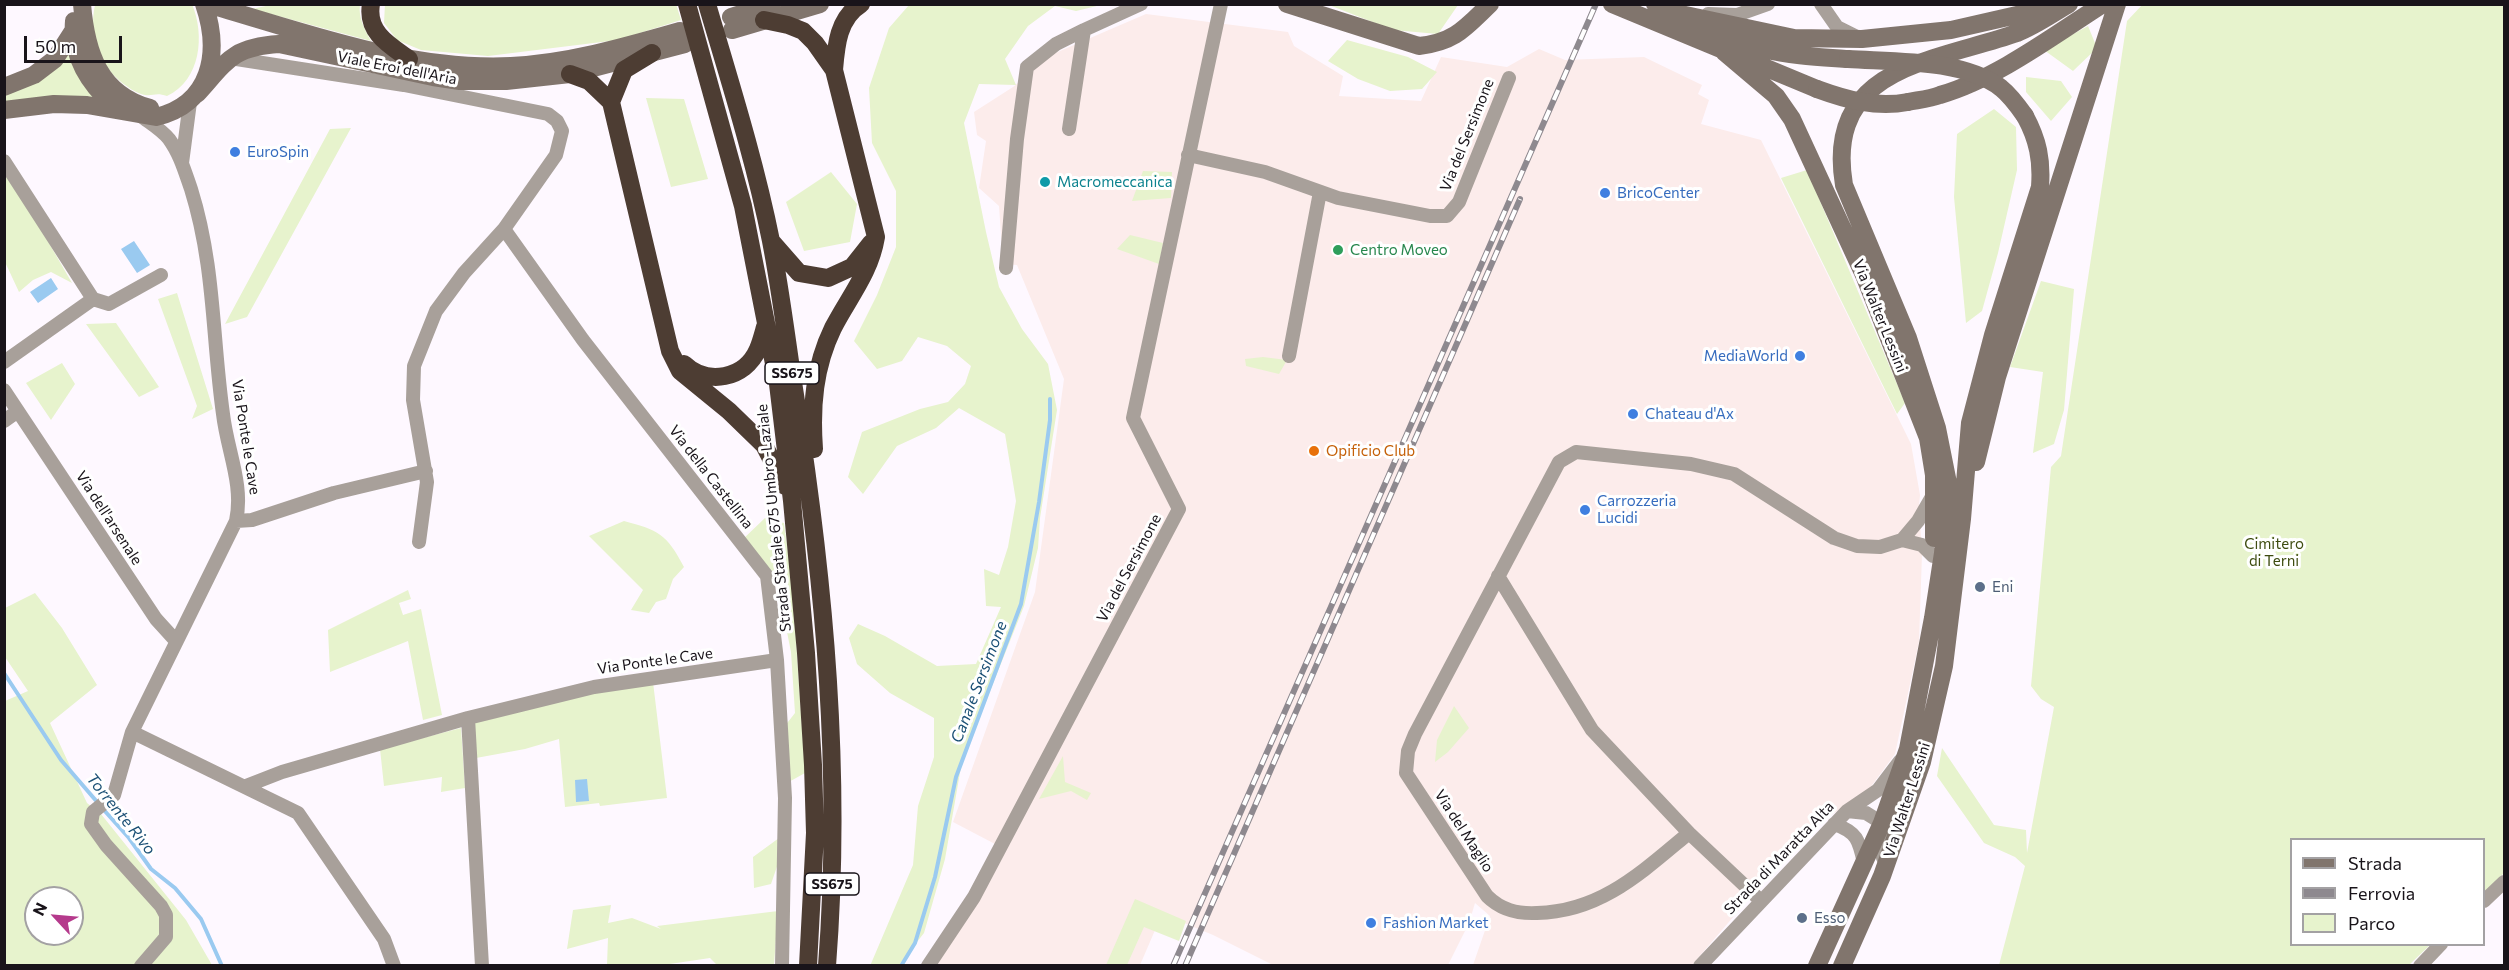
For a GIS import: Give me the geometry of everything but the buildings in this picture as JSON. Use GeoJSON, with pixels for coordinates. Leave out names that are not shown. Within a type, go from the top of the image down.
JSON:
{"type":"FeatureCollection","features":[{"type":"Feature","properties":{"kind":"highway"},"geometry":{"type":"LineString","coordinates":[[371,4],[371,22],[377,34],[409,58]]}},
{"type":"Feature","properties":{"kind":"highway","name":"Strada Statale 675 Umbro-Laziale"},"geometry":{"type":"LineString","coordinates":[[687,4],[743,206],[778,384],[792,501],[806,653],[815,833],[807,966]]}},
{"type":"Feature","properties":{"kind":"highway","name":"SS675"},"geometry":{"type":"LineString","coordinates":[[708,4],[771,241],[812,505],[828,656],[832,731],[834,802],[827,966]]}},
{"type":"Feature","properties":{"kind":"highway"},"geometry":{"type":"LineString","coordinates":[[812,505],[816,478],[812,413],[818,366],[833,328],[856,292],[873,256],[876,237],[834,70],[836,46],[842,27],[848,15],[861,4]]}},
{"type":"Feature","properties":{"kind":"highway"},"geometry":{"type":"LineString","coordinates":[[768,12],[803,32],[815,43],[834,70]]}},
{"type":"Feature","properties":{"kind":"highway"},"geometry":{"type":"LineString","coordinates":[[611,102],[624,70],[651,53]]}},
{"type":"Feature","properties":{"kind":"highway"},"geometry":{"type":"LineString","coordinates":[[570,74],[589,81],[611,102],[670,351],[680,371],[729,411],[764,445],[792,501]]}},
{"type":"Feature","properties":{"kind":"highway"},"geometry":{"type":"LineString","coordinates":[[771,241],[799,273],[828,278],[852,267],[876,237]]}},
{"type":"Feature","properties":{"kind":"highway"},"geometry":{"type":"LineString","coordinates":[[670,351],[687,368],[707,378],[723,377],[737,372],[750,363],[758,349],[766,322]]}},
{"type":"Feature","properties":{"kind":"main road"},"geometry":{"type":"LineString","coordinates":[[80,4],[73,31],[74,47],[79,61],[92,84],[118,110]]}},
{"type":"Feature","properties":{"kind":"main road"},"geometry":{"type":"LineString","coordinates":[[80,4],[85,39],[92,58],[114,90],[143,106],[154,109],[173,109]]}},
{"type":"Feature","properties":{"kind":"main road"},"geometry":{"type":"LineString","coordinates":[[4,110],[54,104],[118,110],[141,116],[165,115],[194,98],[211,61],[212,26],[206,4]]}},
{"type":"Feature","properties":{"kind":"main road","name":"Viale Eroi dell'Aria"},"geometry":{"type":"LineString","coordinates":[[194,98],[229,58],[256,45],[279,44],[460,81],[506,81],[570,74],[651,53],[682,37],[541,63],[489,66],[447,64],[334,41],[206,4]]}},
{"type":"Feature","properties":{"kind":"main road"},"geometry":{"type":"LineString","coordinates":[[730,24],[768,12],[820,4]]}},
{"type":"Feature","properties":{"kind":"main road"},"geometry":{"type":"LineString","coordinates":[[1287,4],[1419,46],[1434,44],[1458,35],[1490,4]]}},
{"type":"Feature","properties":{"kind":"main road"},"geometry":{"type":"LineString","coordinates":[[1465,28],[1473,4]]}},
{"type":"Feature","properties":{"kind":"main road"},"geometry":{"type":"LineString","coordinates":[[1612,4],[1673,21],[1731,32],[1794,38],[1862,39],[1951,30],[2062,4]]}},
{"type":"Feature","properties":{"kind":"main road"},"geometry":{"type":"LineString","coordinates":[[1655,4],[1673,21],[1731,32],[1817,89],[1867,103],[1892,105],[1939,96],[1962,87],[2018,58],[2103,4]]}},
{"type":"Feature","properties":{"kind":"main road","name":"Via Walter Lessini"},"geometry":{"type":"LineString","coordinates":[[1817,966],[1882,823],[1908,749],[1934,618],[1949,488],[1937,428],[1908,338],[1844,185],[1840,166],[1843,141],[1855,109],[1880,80],[1900,69],[2020,32],[2069,4]]}},
{"type":"Feature","properties":{"kind":"main road","name":"Via Walter Lessini"},"geometry":{"type":"LineString","coordinates":[[1962,519],[1997,376],[2117,4]]}},
{"type":"Feature","properties":{"kind":"main road"},"geometry":{"type":"LineString","coordinates":[[4,87],[34,75],[55,59],[73,31]]}},
{"type":"Feature","properties":{"kind":"main road","name":"Via Walter Lessini"},"geometry":{"type":"LineString","coordinates":[[1731,32],[1763,48],[1801,56],[1924,64],[1973,73],[2002,89],[2025,116],[2038,144],[2041,165],[2040,186],[1993,335],[1970,423],[1962,519],[1944,666],[1925,752],[1882,876],[1842,966]]}},
{"type":"Feature","properties":{"kind":"main road","name":"Via Walter Lessini"},"geometry":{"type":"LineString","coordinates":[[1731,32],[1792,119],[1864,275],[1928,438],[1934,475],[1934,618]]}},
{"type":"Feature","properties":{"kind":"street"},"geometry":{"type":"LineString","coordinates":[[1006,268],[1017,138],[1027,67],[1056,44],[1141,4]]}},
{"type":"Feature","properties":{"kind":"street","name":"Via del Sersimone"},"geometry":{"type":"LineString","coordinates":[[928,966],[974,897],[1179,509],[1133,418],[1221,4]]}},
{"type":"Feature","properties":{"kind":"street"},"geometry":{"type":"LineString","coordinates":[[1731,32],[1768,4]]}},
{"type":"Feature","properties":{"kind":"street"},"geometry":{"type":"LineString","coordinates":[[1821,4],[1837,27],[1862,39]]}},
{"type":"Feature","properties":{"kind":"street"},"geometry":{"type":"LineString","coordinates":[[1069,129],[1084,30]]}},
{"type":"Feature","properties":{"kind":"street"},"geometry":{"type":"LineString","coordinates":[[229,58],[314,69],[548,114],[557,121],[562,131],[556,155],[504,229],[464,273],[436,311],[414,366],[413,400],[428,482],[419,542]]}},
{"type":"Feature","properties":{"kind":"street","name":"Via del Sersimone"},"geometry":{"type":"LineString","coordinates":[[1188,155],[1264,172],[1338,198],[1447,216],[1459,202],[1509,78]]}},
{"type":"Feature","properties":{"kind":"street","name":"Via Ponte le Cave"},"geometry":{"type":"LineString","coordinates":[[182,163],[184,134],[194,98]]}},
{"type":"Feature","properties":{"kind":"street","name":"Via Ponte le Cave"},"geometry":{"type":"LineString","coordinates":[[141,116],[169,139],[182,163],[198,212],[211,279],[222,411],[239,490],[236,521],[132,732],[111,797],[90,818],[91,824],[106,845],[161,906],[166,915],[166,937],[141,966]]}},
{"type":"Feature","properties":{"kind":"street"},"geometry":{"type":"LineString","coordinates":[[4,161],[93,299],[109,304],[161,275]]}},
{"type":"Feature","properties":{"kind":"street"},"geometry":{"type":"LineString","coordinates":[[1289,356],[1320,192]]}},
{"type":"Feature","properties":{"kind":"street","name":"Via della Castellina"},"geometry":{"type":"LineString","coordinates":[[504,229],[582,340],[767,576],[777,660],[785,798],[782,966]]}},
{"type":"Feature","properties":{"kind":"street"},"geometry":{"type":"LineString","coordinates":[[4,362],[93,299]]}},
{"type":"Feature","properties":{"kind":"street","name":"Via dell'arsenale"},"geometry":{"type":"LineString","coordinates":[[4,390],[156,619],[176,641]]}},
{"type":"Feature","properties":{"kind":"street"},"geometry":{"type":"LineString","coordinates":[[4,421],[18,411]]}},
{"type":"Feature","properties":{"kind":"street","name":"Via del Maglio"},"geometry":{"type":"LineString","coordinates":[[1689,833],[1635,877],[1591,904],[1575,909],[1523,913],[1503,908],[1487,896],[1406,773],[1408,751],[1415,734],[1559,462],[1576,452],[1691,464],[1734,474],[1834,538],[1857,546],[1880,547],[1902,540]]}},
{"type":"Feature","properties":{"kind":"street"},"geometry":{"type":"LineString","coordinates":[[236,521],[252,520],[334,493],[426,471]]}},
{"type":"Feature","properties":{"kind":"street"},"geometry":{"type":"LineString","coordinates":[[1933,556],[1922,545],[1902,540],[1918,521],[1934,493]]}},
{"type":"Feature","properties":{"kind":"street"},"geometry":{"type":"LineString","coordinates":[[1498,576],[1592,730],[1689,833],[1760,900]]}},
{"type":"Feature","properties":{"kind":"street","name":"Via Ponte le Cave"},"geometry":{"type":"LineString","coordinates":[[246,786],[282,772],[468,718],[594,687],[777,660]]}},
{"type":"Feature","properties":{"kind":"street"},"geometry":{"type":"LineString","coordinates":[[468,718],[482,966]]}},
{"type":"Feature","properties":{"kind":"street"},"geometry":{"type":"LineString","coordinates":[[132,732],[298,813],[384,939],[394,966]]}},
{"type":"Feature","properties":{"kind":"street","name":"Strada di Maratta Alta"},"geometry":{"type":"LineString","coordinates":[[1700,966],[1760,900],[1847,811],[1878,790],[1908,749]]}},
{"type":"Feature","properties":{"kind":"street"},"geometry":{"type":"LineString","coordinates":[[1847,811],[1866,813],[1882,823],[1885,836],[1882,876]]}},
{"type":"Feature","properties":{"kind":"street"},"geometry":{"type":"LineString","coordinates":[[1834,824],[1850,829],[1860,844],[1864,863]]}},
{"type":"Feature","properties":{"kind":"street"},"geometry":{"type":"LineString","coordinates":[[2485,900],[2505,882]]}},
{"type":"Feature","properties":{"kind":"street"},"geometry":{"type":"LineString","coordinates":[[2420,966],[2440,946]]}},
{"type":"Feature","properties":{"kind":"shaded area"},"geometry":{"type":"Polygon","coordinates":[[[1146,14],[1288,32],[1294,46],[1343,76],[1339,96],[1421,101],[1441,57],[1507,67],[1539,49],[1565,60],[1644,57],[1702,85],[1698,94],[1709,100],[1701,124],[1761,140],[1911,444],[1920,495],[1922,554],[1919,642],[1895,754],[1867,792],[1823,820],[1764,881],[1692,965],[1473,965],[1490,916],[1475,903],[1469,923],[1448,965],[1273,965],[1213,935],[1162,914],[1140,965],[929,966],[995,844],[953,822],[1035,592],[1064,379],[1017,265],[1003,264],[999,206],[979,188],[986,141],[977,135],[974,112],[1013,87],[1053,54],[1146,14]]]}},
{"type":"Feature","properties":{"kind":"green space"},"geometry":{"type":"Polygon","coordinates":[[[192,4],[198,29],[197,56],[187,79],[178,89],[167,96],[148,95],[136,92],[118,80],[98,51],[93,28],[95,5],[192,4]]]}},
{"type":"Feature","properties":{"kind":"green space"},"geometry":{"type":"Polygon","coordinates":[[[275,4],[360,5],[361,19],[371,41],[252,9],[275,4]]]}},
{"type":"Feature","properties":{"kind":"green space"},"geometry":{"type":"Polygon","coordinates":[[[385,4],[676,4],[681,20],[618,40],[488,56],[421,50],[397,40],[384,23],[385,4]]]}},
{"type":"Feature","properties":{"kind":"green space","name":"Cimitero di Terni"},"geometry":{"type":"Polygon","coordinates":[[[2143,4],[2504,5],[2504,873],[2485,892],[2485,838],[2290,838],[2290,946],[2429,946],[2409,965],[1999,965],[2025,866],[2015,857],[1984,843],[1937,776],[1942,748],[1994,825],[2026,830],[2027,853],[2054,707],[2041,699],[2031,686],[2051,467],[2061,456],[2127,21],[2143,4]]]}},
{"type":"Feature","properties":{"kind":"green space"},"geometry":{"type":"Polygon","coordinates":[[[909,5],[1101,5],[1076,11],[1055,6],[1028,26],[1005,59],[1016,85],[979,84],[964,123],[999,287],[1022,329],[1048,364],[1057,410],[1040,518],[1038,548],[1024,606],[962,761],[945,859],[924,933],[899,965],[870,966],[913,865],[918,806],[934,757],[934,718],[890,693],[857,664],[849,638],[858,624],[885,636],[937,666],[976,664],[1001,607],[986,606],[984,569],[999,575],[1008,547],[1016,501],[1005,434],[959,408],[936,428],[897,446],[863,494],[848,477],[862,432],[920,409],[948,402],[965,384],[971,366],[947,346],[918,337],[902,361],[877,369],[854,341],[877,295],[896,247],[896,191],[872,143],[869,88],[889,28],[909,5]]]}},
{"type":"Feature","properties":{"kind":"green space"},"geometry":{"type":"Polygon","coordinates":[[[1329,5],[1458,5],[1438,34],[1393,30],[1329,5]]]}},
{"type":"Feature","properties":{"kind":"green space"},"geometry":{"type":"Polygon","coordinates":[[[2088,26],[2097,48],[2073,71],[2044,50],[2088,26]]]}},
{"type":"Feature","properties":{"kind":"green space"},"geometry":{"type":"Polygon","coordinates":[[[1347,40],[1408,57],[1437,72],[1422,89],[1390,91],[1358,79],[1328,61],[1347,40]]]}},
{"type":"Feature","properties":{"kind":"green space"},"geometry":{"type":"Polygon","coordinates":[[[67,52],[100,100],[5,106],[5,93],[67,52]]]}},
{"type":"Feature","properties":{"kind":"green space"},"geometry":{"type":"Polygon","coordinates":[[[2026,77],[2061,81],[2072,97],[2051,121],[2026,92],[2026,77]]]}},
{"type":"Feature","properties":{"kind":"green space"},"geometry":{"type":"Polygon","coordinates":[[[646,98],[684,99],[708,179],[671,187],[646,98]]]}},
{"type":"Feature","properties":{"kind":"green space"},"geometry":{"type":"Polygon","coordinates":[[[1994,109],[2016,127],[2017,170],[1982,311],[1966,323],[1954,197],[1957,134],[1994,109]]]}},
{"type":"Feature","properties":{"kind":"green space"},"geometry":{"type":"Polygon","coordinates":[[[351,128],[247,317],[225,324],[330,129],[351,128]]]}},
{"type":"Feature","properties":{"kind":"green space"},"geometry":{"type":"Polygon","coordinates":[[[5,167],[72,283],[51,272],[33,280],[19,292],[5,262],[5,167]]]}},
{"type":"Feature","properties":{"kind":"green space"},"geometry":{"type":"Polygon","coordinates":[[[1807,170],[1905,403],[1897,414],[1781,178],[1807,170]]]}},
{"type":"Feature","properties":{"kind":"green space"},"geometry":{"type":"Polygon","coordinates":[[[1143,171],[1172,172],[1171,198],[1132,201],[1143,171]]]}},
{"type":"Feature","properties":{"kind":"green space"},"geometry":{"type":"Polygon","coordinates":[[[831,172],[857,204],[850,242],[804,251],[786,202],[831,172]]]}},
{"type":"Feature","properties":{"kind":"green space"},"geometry":{"type":"Polygon","coordinates":[[[1130,235],[1163,243],[1159,264],[1117,249],[1130,235]]]}},
{"type":"Feature","properties":{"kind":"green space"},"geometry":{"type":"Polygon","coordinates":[[[2041,281],[2074,289],[2064,410],[2054,444],[2033,453],[2043,372],[2010,367],[2041,281]]]}},
{"type":"Feature","properties":{"kind":"green space"},"geometry":{"type":"Polygon","coordinates":[[[177,293],[213,409],[192,419],[197,406],[158,299],[177,293]]]}},
{"type":"Feature","properties":{"kind":"green space"},"geometry":{"type":"Polygon","coordinates":[[[116,323],[159,387],[139,397],[86,324],[116,323]]]}},
{"type":"Feature","properties":{"kind":"green space"},"geometry":{"type":"Polygon","coordinates":[[[1263,357],[1287,360],[1279,374],[1246,366],[1245,359],[1263,357]]]}},
{"type":"Feature","properties":{"kind":"green space"},"geometry":{"type":"Polygon","coordinates":[[[62,363],[75,384],[51,420],[26,383],[62,363]]]}},
{"type":"Feature","properties":{"kind":"green space"},"geometry":{"type":"Polygon","coordinates":[[[765,518],[784,523],[792,581],[805,773],[787,783],[784,727],[795,713],[791,652],[777,582],[741,541],[765,518]]]}},
{"type":"Feature","properties":{"kind":"green space"},"geometry":{"type":"Polygon","coordinates":[[[624,521],[645,527],[667,540],[684,567],[673,579],[666,599],[656,602],[649,613],[631,610],[643,590],[589,536],[624,521]]]}},
{"type":"Feature","properties":{"kind":"green space"},"geometry":{"type":"Polygon","coordinates":[[[408,590],[411,599],[399,603],[403,615],[421,609],[442,715],[423,720],[408,641],[330,672],[328,630],[408,590]]]}},
{"type":"Feature","properties":{"kind":"green space"},"geometry":{"type":"Polygon","coordinates":[[[35,593],[62,628],[97,685],[50,723],[87,803],[101,814],[186,920],[212,965],[5,966],[5,701],[28,691],[5,657],[5,608],[35,593]]]}},
{"type":"Feature","properties":{"kind":"green space"},"geometry":{"type":"Polygon","coordinates":[[[653,682],[667,798],[600,806],[599,803],[565,807],[559,739],[525,749],[476,758],[473,721],[592,692],[653,682]]]}},
{"type":"Feature","properties":{"kind":"green space"},"geometry":{"type":"Polygon","coordinates":[[[1454,706],[1469,728],[1448,752],[1435,762],[1437,740],[1454,706]]]}},
{"type":"Feature","properties":{"kind":"green space"},"geometry":{"type":"Polygon","coordinates":[[[461,728],[465,788],[441,792],[442,777],[384,786],[380,749],[461,728]]]}},
{"type":"Feature","properties":{"kind":"green space"},"geometry":{"type":"Polygon","coordinates":[[[1063,756],[1065,782],[1091,793],[1087,800],[1071,791],[1039,799],[1063,756]]]}},
{"type":"Feature","properties":{"kind":"green space"},"geometry":{"type":"Polygon","coordinates":[[[779,838],[782,852],[771,884],[754,888],[753,857],[779,838]]]}},
{"type":"Feature","properties":{"kind":"green space"},"geometry":{"type":"Polygon","coordinates":[[[1135,899],[1186,921],[1179,941],[1144,927],[1127,965],[1106,965],[1135,899]]]}},
{"type":"Feature","properties":{"kind":"green space"},"geometry":{"type":"Polygon","coordinates":[[[611,905],[608,923],[632,918],[661,929],[657,926],[778,911],[774,965],[717,965],[710,958],[663,965],[607,965],[608,938],[567,949],[573,910],[611,905]]]}},
{"type":"Feature","properties":{"kind":"water"},"geometry":{"type":"Polygon","coordinates":[[[134,241],[150,265],[137,273],[121,249],[134,241]]]}},
{"type":"Feature","properties":{"kind":"water"},"geometry":{"type":"Polygon","coordinates":[[[51,278],[58,289],[38,303],[30,292],[51,278]]]}},
{"type":"Feature","properties":{"kind":"water"},"geometry":{"type":"Polygon","coordinates":[[[587,779],[589,801],[576,802],[575,780],[587,779]]]}},
{"type":"Feature","properties":{"kind":"waterway","name":"Canale Sersimone"},"geometry":{"type":"LineString","coordinates":[[901,966],[915,943],[935,877],[956,777],[1021,604],[1039,502],[1050,420],[1050,399]]}},
{"type":"Feature","properties":{"kind":"waterway","name":"Torrente Rivo"},"geometry":{"type":"LineString","coordinates":[[4,673],[61,760],[98,803]]}},
{"type":"Feature","properties":{"kind":"waterway","name":"Torrente Rivo"},"geometry":{"type":"LineString","coordinates":[[103,809],[129,838],[151,869],[175,888],[201,919],[222,966]]}},
{"type":"Feature","properties":{"kind":"railway"},"geometry":{"type":"LineString","coordinates":[[1173,966],[1596,4]]}},
{"type":"Feature","properties":{"kind":"railway"},"geometry":{"type":"LineString","coordinates":[[1185,966],[1520,199]]}},
{"type":"Feature","properties":{"kind":"place","name":"EuroSpin"},"geometry":{"type":"Point","coordinates":[235,152]}},
{"type":"Feature","properties":{"kind":"place","name":"Macromeccanica"},"geometry":{"type":"Point","coordinates":[1045,182]}},
{"type":"Feature","properties":{"kind":"place","name":"BricoCenter"},"geometry":{"type":"Point","coordinates":[1605,193]}},
{"type":"Feature","properties":{"kind":"place","name":"Centro Moveo"},"geometry":{"type":"Point","coordinates":[1338,250]}},
{"type":"Feature","properties":{"kind":"place","name":"MediaWorld"},"geometry":{"type":"Point","coordinates":[1800,356]}},
{"type":"Feature","properties":{"kind":"place","name":"Chateau d'Ax"},"geometry":{"type":"Point","coordinates":[1633,414]}},
{"type":"Feature","properties":{"kind":"place","name":"Opificio Club"},"geometry":{"type":"Point","coordinates":[1314,451]}},
{"type":"Feature","properties":{"kind":"place","name":"Carrozzeria Lucidi"},"geometry":{"type":"Point","coordinates":[1585,510]}},
{"type":"Feature","properties":{"kind":"place","name":"Eni"},"geometry":{"type":"Point","coordinates":[1980,587]}},
{"type":"Feature","properties":{"kind":"place","name":"Esso"},"geometry":{"type":"Point","coordinates":[1802,918]}},
{"type":"Feature","properties":{"kind":"place","name":"Fashion Market"},"geometry":{"type":"Point","coordinates":[1371,923]}}]}
